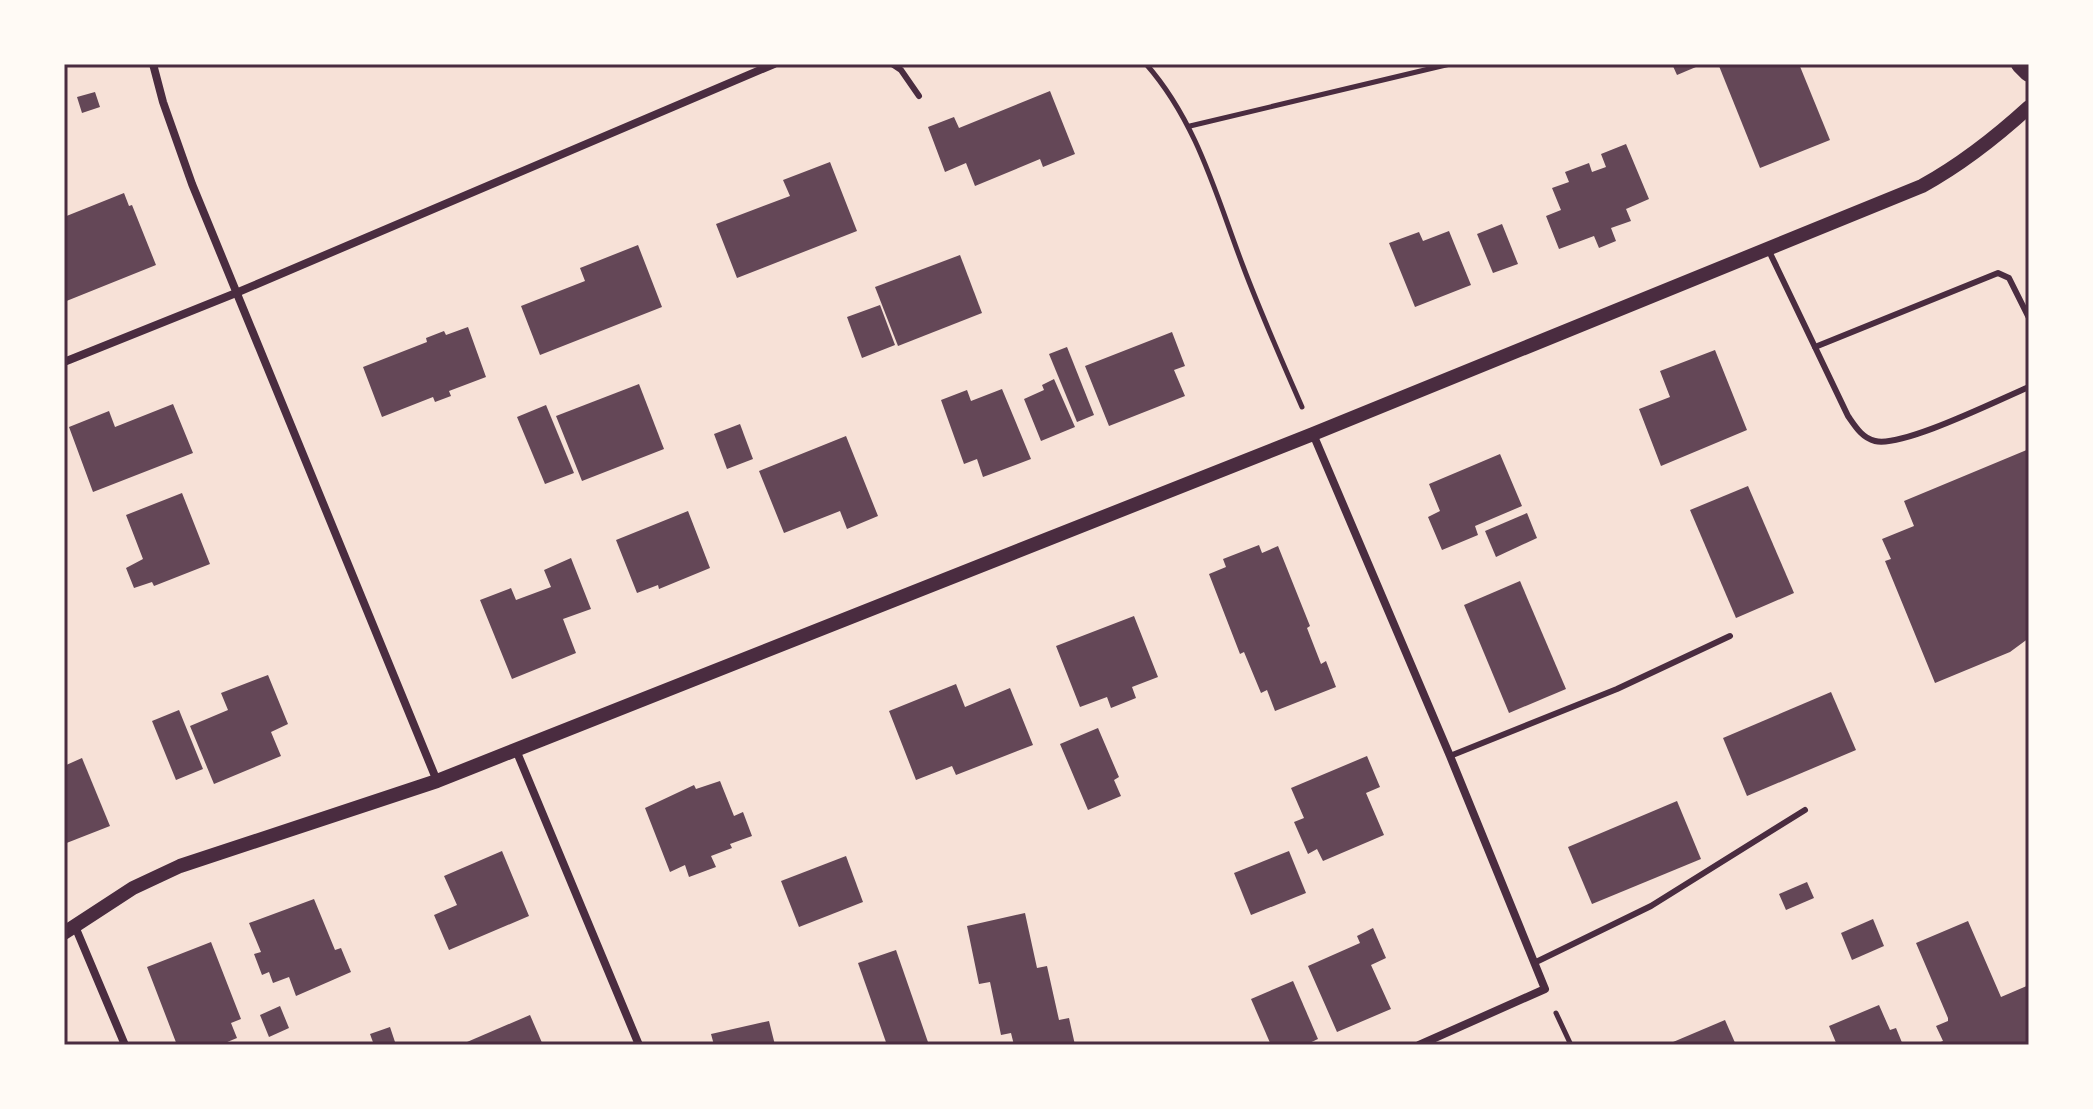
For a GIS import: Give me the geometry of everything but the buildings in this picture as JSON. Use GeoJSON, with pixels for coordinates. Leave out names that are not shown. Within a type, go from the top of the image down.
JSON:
{"type":"FeatureCollection","features":[{"type":"Feature","properties":{"kind":"main road"},"geometry":{"type":"LineString","coordinates":[[2021,64],[2029,72]]}},
{"type":"Feature","properties":{"kind":"street"},"geometry":{"type":"LineString","coordinates":[[153,64],[192,184],[437,781]]}},
{"type":"Feature","properties":{"kind":"street"},"geometry":{"type":"LineString","coordinates":[[64,362],[236,293],[774,64]]}},
{"type":"Feature","properties":{"kind":"street"},"geometry":{"type":"LineString","coordinates":[[125,1045],[69,929],[133,888],[180,866],[437,781],[1313,434],[1922,186],[1953,169],[2000,134],[2029,107]]}},
{"type":"Feature","properties":{"kind":"street"},"geometry":{"type":"LineString","coordinates":[[1313,434],[1545,989],[1419,1045]]}},
{"type":"Feature","properties":{"kind":"street"},"geometry":{"type":"LineString","coordinates":[[516,750],[639,1045]]}},
{"type":"Feature","properties":{"kind":"lane"},"geometry":{"type":"LineString","coordinates":[[892,64],[901,70],[919,96]]}},
{"type":"Feature","properties":{"kind":"lane"},"geometry":{"type":"LineString","coordinates":[[1768,249],[1848,416],[1858,431],[1872,441],[1899,441],[2029,387]]}},
{"type":"Feature","properties":{"kind":"lane"},"geometry":{"type":"LineString","coordinates":[[1815,347],[1998,273],[2009,278],[2029,318]]}},
{"type":"Feature","properties":{"kind":"lane"},"geometry":{"type":"LineString","coordinates":[[1450,756],[1617,689],[1730,636]]}},
{"type":"Feature","properties":{"kind":"lane"},"geometry":{"type":"LineString","coordinates":[[1534,963],[1651,906],[1805,810]]}},
{"type":"Feature","properties":{"kind":"path"},"geometry":{"type":"LineString","coordinates":[[1146,64],[1190,126],[1251,289],[1313,434]]}},
{"type":"Feature","properties":{"kind":"path"},"geometry":{"type":"LineString","coordinates":[[1190,126],[1450,64]]}}]}
